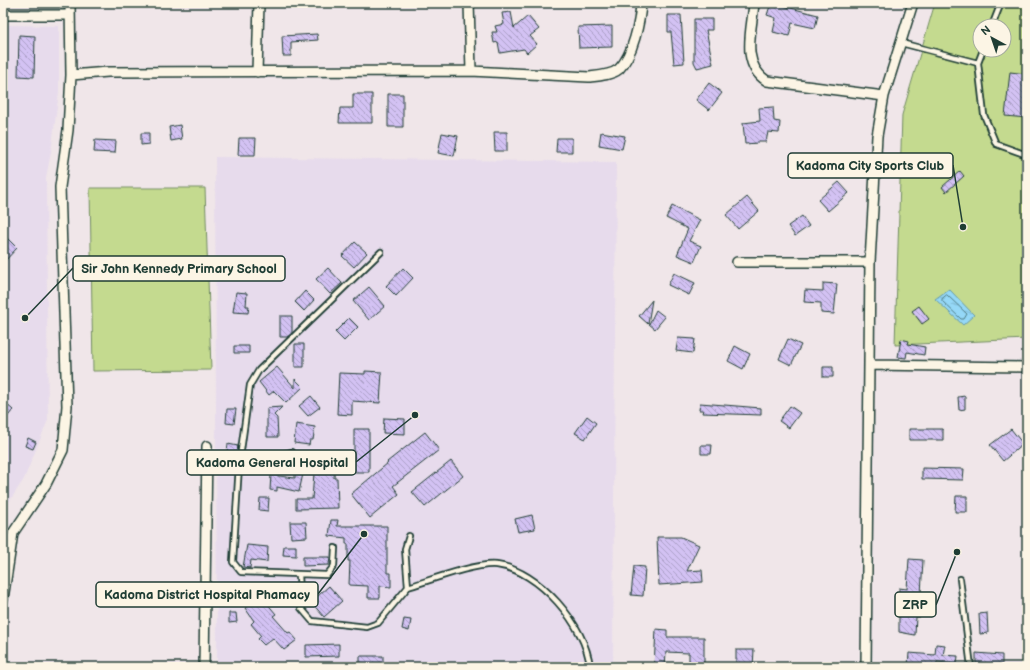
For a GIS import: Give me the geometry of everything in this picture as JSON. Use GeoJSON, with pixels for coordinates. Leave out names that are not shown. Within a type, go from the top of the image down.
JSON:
{"type":"FeatureCollection","features":[{"type":"Feature","properties":{"kind":"street"},"geometry":{"type":"LineString","coordinates":[[3,599],[13,533],[46,484],[63,450],[67,406],[60,187],[68,130],[71,75],[70,3]]}},
{"type":"Feature","properties":{"kind":"street"},"geometry":{"type":"LineString","coordinates":[[257,72],[259,3]]}},
{"type":"Feature","properties":{"kind":"street"},"geometry":{"type":"LineString","coordinates":[[468,3],[471,71]]}},
{"type":"Feature","properties":{"kind":"street"},"geometry":{"type":"LineString","coordinates":[[71,75],[108,72],[471,71],[589,77],[605,75],[619,69],[631,49],[640,16],[641,3]]}},
{"type":"Feature","properties":{"kind":"street"},"geometry":{"type":"LineString","coordinates":[[754,3],[749,56],[760,77],[767,81],[884,96]]}},
{"type":"Feature","properties":{"kind":"street"},"geometry":{"type":"LineString","coordinates":[[866,667],[870,262],[877,136],[884,96],[912,3]]}},
{"type":"Feature","properties":{"kind":"street"},"geometry":{"type":"LineString","coordinates":[[3,15],[70,15]]}},
{"type":"Feature","properties":{"kind":"street"},"geometry":{"type":"LineString","coordinates":[[737,262],[870,262]]}},
{"type":"Feature","properties":{"kind":"street"},"geometry":{"type":"LineString","coordinates":[[869,365],[1027,367]]}},
{"type":"Feature","properties":{"kind":"street"},"geometry":{"type":"LineString","coordinates":[[204,667],[207,446]]}},
{"type":"Feature","properties":{"kind":"lane"},"geometry":{"type":"LineString","coordinates":[[995,18],[1001,3]]}},
{"type":"Feature","properties":{"kind":"lane"},"geometry":{"type":"LineString","coordinates":[[901,43],[978,63]]}},
{"type":"Feature","properties":{"kind":"lane"},"geometry":{"type":"LineString","coordinates":[[980,58],[978,63],[984,115],[996,144],[1024,154]]}},
{"type":"Feature","properties":{"kind":"lane"},"geometry":{"type":"LineString","coordinates":[[335,548],[334,566],[327,575],[240,572],[235,567],[233,562],[240,465],[250,385],[259,370],[381,252]]}},
{"type":"Feature","properties":{"kind":"lane"},"geometry":{"type":"LineString","coordinates":[[207,468],[240,465],[292,452]]}},
{"type":"Feature","properties":{"kind":"lane"},"geometry":{"type":"LineString","coordinates":[[408,586],[405,548],[409,536]]}},
{"type":"Feature","properties":{"kind":"lane"},"geometry":{"type":"LineString","coordinates":[[299,575],[301,608],[312,620],[367,627],[378,623],[408,586],[466,569],[495,564],[517,570],[554,597],[566,611],[584,641],[590,667]]}},
{"type":"Feature","properties":{"kind":"lane"},"geometry":{"type":"LineString","coordinates":[[960,579],[971,667]]}},
{"type":"Feature","properties":{"kind":"shaded area"},"geometry":{"type":"Polygon","coordinates":[[[3,25],[59,26],[59,92],[46,178],[48,420],[24,479],[3,511],[3,25]]]}},
{"type":"Feature","properties":{"kind":"shaded area"},"geometry":{"type":"Polygon","coordinates":[[[215,157],[616,162],[613,667],[217,667],[215,157]]]}},
{"type":"Feature","properties":{"kind":"green space"},"geometry":{"type":"Polygon","coordinates":[[[935,3],[1027,3],[1027,339],[895,345],[902,115],[935,3]]]}},
{"type":"Feature","properties":{"kind":"green space"},"geometry":{"type":"Polygon","coordinates":[[[90,188],[205,188],[211,370],[93,371],[90,188]]]}},
{"type":"Feature","properties":{"kind":"water"},"geometry":{"type":"Polygon","coordinates":[[[949,289],[974,315],[963,325],[935,299],[949,289]]]}},
{"type":"Feature","properties":{"kind":"building"},"geometry":{"type":"Polygon","coordinates":[[[771,3],[818,15],[815,28],[792,23],[789,36],[773,32],[776,18],[767,15],[771,3]]]}},
{"type":"Feature","properties":{"kind":"building"},"geometry":{"type":"Polygon","coordinates":[[[511,12],[514,28],[528,16],[539,29],[530,36],[537,44],[527,53],[524,49],[500,53],[498,42],[494,43],[492,32],[497,32],[495,26],[504,24],[502,13],[511,12]]]}},
{"type":"Feature","properties":{"kind":"building"},"geometry":{"type":"Polygon","coordinates":[[[668,15],[681,15],[684,63],[674,64],[671,32],[668,32],[668,15]]]}},
{"type":"Feature","properties":{"kind":"building"},"geometry":{"type":"Polygon","coordinates":[[[694,19],[712,19],[712,30],[706,30],[713,64],[697,68],[694,62],[694,19]]]}},
{"type":"Feature","properties":{"kind":"building"},"geometry":{"type":"Polygon","coordinates":[[[612,26],[612,47],[579,48],[578,27],[612,26]]]}},
{"type":"Feature","properties":{"kind":"building"},"geometry":{"type":"Polygon","coordinates":[[[317,34],[318,40],[291,42],[291,56],[283,56],[282,36],[317,34]]]}},
{"type":"Feature","properties":{"kind":"building"},"geometry":{"type":"Polygon","coordinates":[[[19,35],[35,36],[34,77],[18,76],[19,35]]]}},
{"type":"Feature","properties":{"kind":"building"},"geometry":{"type":"Polygon","coordinates":[[[1010,72],[1027,74],[1027,118],[1005,116],[1010,72]]]}},
{"type":"Feature","properties":{"kind":"building"},"geometry":{"type":"Polygon","coordinates":[[[709,83],[722,93],[709,110],[696,100],[709,83]]]}},
{"type":"Feature","properties":{"kind":"building"},"geometry":{"type":"Polygon","coordinates":[[[353,94],[372,94],[372,123],[339,123],[340,108],[353,108],[353,94]]]}},
{"type":"Feature","properties":{"kind":"building"},"geometry":{"type":"Polygon","coordinates":[[[388,94],[403,94],[403,127],[388,127],[388,94]]]}},
{"type":"Feature","properties":{"kind":"building"},"geometry":{"type":"Polygon","coordinates":[[[773,107],[774,121],[780,122],[779,133],[768,132],[766,142],[745,144],[743,123],[760,121],[759,108],[773,107]]]}},
{"type":"Feature","properties":{"kind":"building"},"geometry":{"type":"Polygon","coordinates":[[[180,125],[182,139],[171,141],[169,127],[180,125]]]}},
{"type":"Feature","properties":{"kind":"building"},"geometry":{"type":"Polygon","coordinates":[[[494,132],[507,132],[507,151],[495,151],[494,132]]]}},
{"type":"Feature","properties":{"kind":"building"},"geometry":{"type":"Polygon","coordinates":[[[601,132],[625,136],[622,149],[599,145],[601,132]]]}},
{"type":"Feature","properties":{"kind":"building"},"geometry":{"type":"Polygon","coordinates":[[[141,133],[149,133],[149,144],[141,145],[141,133]]]}},
{"type":"Feature","properties":{"kind":"building"},"geometry":{"type":"Polygon","coordinates":[[[442,133],[458,136],[454,156],[438,153],[442,133]]]}},
{"type":"Feature","properties":{"kind":"building"},"geometry":{"type":"Polygon","coordinates":[[[239,138],[256,138],[255,155],[238,155],[239,138]]]}},
{"type":"Feature","properties":{"kind":"building"},"geometry":{"type":"Polygon","coordinates":[[[557,138],[572,138],[572,152],[556,152],[557,138]]]}},
{"type":"Feature","properties":{"kind":"building"},"geometry":{"type":"Polygon","coordinates":[[[95,140],[116,141],[115,153],[94,152],[95,140]]]}},
{"type":"Feature","properties":{"kind":"building"},"geometry":{"type":"Polygon","coordinates":[[[960,171],[964,176],[946,192],[942,187],[960,171]]]}},
{"type":"Feature","properties":{"kind":"building"},"geometry":{"type":"Polygon","coordinates":[[[839,182],[849,193],[828,211],[818,200],[839,182]]]}},
{"type":"Feature","properties":{"kind":"building"},"geometry":{"type":"Polygon","coordinates":[[[747,197],[759,211],[738,229],[726,215],[747,197]]]}},
{"type":"Feature","properties":{"kind":"building"},"geometry":{"type":"Polygon","coordinates":[[[672,206],[700,220],[689,241],[701,246],[694,262],[677,255],[688,229],[666,218],[672,206]]]}},
{"type":"Feature","properties":{"kind":"building"},"geometry":{"type":"Polygon","coordinates":[[[802,216],[809,226],[795,236],[788,226],[802,216]]]}},
{"type":"Feature","properties":{"kind":"building"},"geometry":{"type":"Polygon","coordinates":[[[3,234],[17,248],[3,263],[3,234]]]}},
{"type":"Feature","properties":{"kind":"building"},"geometry":{"type":"Polygon","coordinates":[[[355,242],[367,253],[354,267],[342,256],[355,242]]]}},
{"type":"Feature","properties":{"kind":"building"},"geometry":{"type":"Polygon","coordinates":[[[328,268],[342,283],[330,294],[316,279],[328,268]]]}},
{"type":"Feature","properties":{"kind":"building"},"geometry":{"type":"Polygon","coordinates":[[[403,268],[413,278],[396,296],[386,286],[403,268]]]}},
{"type":"Feature","properties":{"kind":"building"},"geometry":{"type":"Polygon","coordinates":[[[674,273],[695,283],[689,295],[668,285],[674,273]]]}},
{"type":"Feature","properties":{"kind":"building"},"geometry":{"type":"Polygon","coordinates":[[[823,283],[837,284],[834,314],[821,313],[821,303],[804,302],[805,290],[823,291],[823,283]]]}},
{"type":"Feature","properties":{"kind":"building"},"geometry":{"type":"Polygon","coordinates":[[[369,287],[385,306],[369,320],[353,301],[369,287]]]}},
{"type":"Feature","properties":{"kind":"building"},"geometry":{"type":"Polygon","coordinates":[[[305,291],[314,300],[304,311],[295,302],[305,291]]]}},
{"type":"Feature","properties":{"kind":"building"},"geometry":{"type":"Polygon","coordinates":[[[236,292],[247,293],[246,306],[249,306],[248,313],[233,312],[236,292]]]}},
{"type":"Feature","properties":{"kind":"building"},"geometry":{"type":"Polygon","coordinates":[[[652,300],[648,324],[639,316],[652,300]]]}},
{"type":"Feature","properties":{"kind":"building"},"geometry":{"type":"Polygon","coordinates":[[[919,306],[929,319],[922,324],[912,311],[919,306]]]}},
{"type":"Feature","properties":{"kind":"building"},"geometry":{"type":"Polygon","coordinates":[[[656,310],[665,317],[655,329],[649,324],[656,310]]]}},
{"type":"Feature","properties":{"kind":"building"},"geometry":{"type":"Polygon","coordinates":[[[280,316],[292,316],[292,333],[287,337],[280,337],[280,316]]]}},
{"type":"Feature","properties":{"kind":"building"},"geometry":{"type":"Polygon","coordinates":[[[349,318],[358,327],[344,341],[335,332],[349,318]]]}},
{"type":"Feature","properties":{"kind":"building"},"geometry":{"type":"Polygon","coordinates":[[[678,338],[695,339],[693,353],[676,351],[678,338]]]}},
{"type":"Feature","properties":{"kind":"building"},"geometry":{"type":"Polygon","coordinates":[[[788,339],[801,345],[791,365],[779,359],[788,339]]]}},
{"type":"Feature","properties":{"kind":"building"},"geometry":{"type":"Polygon","coordinates":[[[901,339],[909,341],[908,344],[925,347],[924,355],[907,352],[906,358],[898,357],[901,339]]]}},
{"type":"Feature","properties":{"kind":"building"},"geometry":{"type":"Polygon","coordinates":[[[295,344],[304,344],[304,367],[295,367],[295,344]]]}},
{"type":"Feature","properties":{"kind":"building"},"geometry":{"type":"Polygon","coordinates":[[[234,346],[249,346],[249,353],[234,353],[234,346]]]}},
{"type":"Feature","properties":{"kind":"building"},"geometry":{"type":"Polygon","coordinates":[[[735,346],[750,354],[743,369],[728,361],[735,346]]]}},
{"type":"Feature","properties":{"kind":"building"},"geometry":{"type":"Polygon","coordinates":[[[277,367],[295,388],[295,379],[303,387],[286,403],[274,391],[269,395],[259,382],[277,367]]]}},
{"type":"Feature","properties":{"kind":"building"},"geometry":{"type":"Polygon","coordinates":[[[823,367],[833,367],[833,377],[823,377],[823,367]]]}},
{"type":"Feature","properties":{"kind":"building"},"geometry":{"type":"Polygon","coordinates":[[[365,371],[382,372],[380,403],[352,401],[352,415],[337,414],[339,373],[365,374],[365,371]]]}},
{"type":"Feature","properties":{"kind":"building"},"geometry":{"type":"Polygon","coordinates":[[[311,396],[320,407],[308,416],[299,406],[311,396]]]}},
{"type":"Feature","properties":{"kind":"building"},"geometry":{"type":"Polygon","coordinates":[[[965,396],[965,409],[959,410],[958,397],[965,396]]]}},
{"type":"Feature","properties":{"kind":"building"},"geometry":{"type":"Polygon","coordinates":[[[3,401],[13,410],[3,422],[3,401]]]}},
{"type":"Feature","properties":{"kind":"building"},"geometry":{"type":"Polygon","coordinates":[[[700,403],[761,408],[761,415],[702,413],[703,410],[699,410],[700,403]]]}},
{"type":"Feature","properties":{"kind":"building"},"geometry":{"type":"Polygon","coordinates":[[[790,406],[800,413],[789,428],[779,421],[790,406]]]}},
{"type":"Feature","properties":{"kind":"building"},"geometry":{"type":"Polygon","coordinates":[[[282,407],[274,415],[277,418],[278,437],[267,437],[267,408],[282,407]]]}},
{"type":"Feature","properties":{"kind":"building"},"geometry":{"type":"Polygon","coordinates":[[[227,409],[236,409],[234,424],[226,423],[227,409]]]}},
{"type":"Feature","properties":{"kind":"building"},"geometry":{"type":"Polygon","coordinates":[[[587,416],[596,423],[585,439],[575,433],[587,416]]]}},
{"type":"Feature","properties":{"kind":"building"},"geometry":{"type":"Polygon","coordinates":[[[384,418],[405,419],[405,434],[383,433],[384,418]]]}},
{"type":"Feature","properties":{"kind":"building"},"geometry":{"type":"Polygon","coordinates":[[[296,424],[315,427],[313,440],[310,440],[309,445],[294,443],[296,424]]]}},
{"type":"Feature","properties":{"kind":"building"},"geometry":{"type":"Polygon","coordinates":[[[354,429],[369,429],[369,472],[354,472],[354,429]]]}},
{"type":"Feature","properties":{"kind":"building"},"geometry":{"type":"Polygon","coordinates":[[[909,429],[943,429],[943,440],[909,440],[909,429]]]}},
{"type":"Feature","properties":{"kind":"building"},"geometry":{"type":"Polygon","coordinates":[[[1011,429],[1023,444],[1003,461],[990,445],[1011,429]]]}},
{"type":"Feature","properties":{"kind":"building"},"geometry":{"type":"Polygon","coordinates":[[[425,432],[439,450],[393,486],[399,494],[370,518],[351,494],[388,463],[387,462],[425,432]]]}},
{"type":"Feature","properties":{"kind":"building"},"geometry":{"type":"Polygon","coordinates":[[[28,438],[36,442],[33,449],[25,446],[28,438]]]}},
{"type":"Feature","properties":{"kind":"building"},"geometry":{"type":"Polygon","coordinates":[[[228,444],[238,446],[236,460],[226,459],[228,444]]]}},
{"type":"Feature","properties":{"kind":"building"},"geometry":{"type":"Polygon","coordinates":[[[701,445],[712,445],[711,454],[701,454],[701,445]]]}},
{"type":"Feature","properties":{"kind":"building"},"geometry":{"type":"Polygon","coordinates":[[[295,459],[306,460],[299,492],[277,487],[277,491],[270,490],[271,475],[295,478],[295,459]]]}},
{"type":"Feature","properties":{"kind":"building"},"geometry":{"type":"Polygon","coordinates":[[[315,460],[335,461],[334,478],[337,478],[338,508],[296,509],[296,499],[312,499],[315,460]]]}},
{"type":"Feature","properties":{"kind":"building"},"geometry":{"type":"Polygon","coordinates":[[[451,461],[463,476],[425,507],[412,492],[451,461]]]}},
{"type":"Feature","properties":{"kind":"building"},"geometry":{"type":"Polygon","coordinates":[[[922,468],[964,469],[963,480],[922,479],[922,468]]]}},
{"type":"Feature","properties":{"kind":"building"},"geometry":{"type":"Polygon","coordinates":[[[956,496],[967,496],[967,512],[955,512],[956,496]]]}},
{"type":"Feature","properties":{"kind":"building"},"geometry":{"type":"Polygon","coordinates":[[[260,498],[269,498],[268,511],[259,510],[260,498]]]}},
{"type":"Feature","properties":{"kind":"building"},"geometry":{"type":"Polygon","coordinates":[[[532,515],[535,529],[518,532],[515,519],[532,515]]]}},
{"type":"Feature","properties":{"kind":"building"},"geometry":{"type":"Polygon","coordinates":[[[331,520],[338,520],[337,526],[387,526],[387,573],[391,573],[391,587],[380,586],[380,598],[368,598],[368,586],[349,585],[350,561],[348,561],[348,544],[346,544],[346,538],[329,536],[331,520]]]}},
{"type":"Feature","properties":{"kind":"building"},"geometry":{"type":"Polygon","coordinates":[[[290,522],[306,522],[307,537],[291,538],[290,522]]]}},
{"type":"Feature","properties":{"kind":"building"},"geometry":{"type":"Polygon","coordinates":[[[657,537],[681,537],[699,545],[687,571],[702,570],[703,582],[659,585],[657,537]]]}},
{"type":"Feature","properties":{"kind":"building"},"geometry":{"type":"Polygon","coordinates":[[[247,545],[268,547],[267,562],[251,560],[250,568],[243,567],[247,545]]]}},
{"type":"Feature","properties":{"kind":"building"},"geometry":{"type":"Polygon","coordinates":[[[284,546],[296,546],[296,556],[283,555],[284,546]]]}},
{"type":"Feature","properties":{"kind":"building"},"geometry":{"type":"Polygon","coordinates":[[[303,557],[330,557],[329,565],[303,566],[303,557]]]}},
{"type":"Feature","properties":{"kind":"building"},"geometry":{"type":"Polygon","coordinates":[[[909,559],[923,560],[921,594],[917,594],[916,607],[920,607],[920,617],[916,617],[915,635],[899,632],[899,588],[907,589],[909,559]]]}},
{"type":"Feature","properties":{"kind":"building"},"geometry":{"type":"Polygon","coordinates":[[[634,566],[645,567],[643,596],[631,595],[634,566]]]}},
{"type":"Feature","properties":{"kind":"building"},"geometry":{"type":"Polygon","coordinates":[[[329,586],[342,601],[324,617],[311,602],[329,586]]]}},
{"type":"Feature","properties":{"kind":"building"},"geometry":{"type":"Polygon","coordinates":[[[261,596],[276,614],[273,616],[288,633],[290,632],[297,640],[284,650],[273,638],[264,645],[258,639],[261,636],[251,624],[254,621],[245,608],[261,596]]]}},
{"type":"Feature","properties":{"kind":"building"},"geometry":{"type":"Polygon","coordinates":[[[229,613],[236,613],[237,622],[229,623],[229,613]]]}},
{"type":"Feature","properties":{"kind":"building"},"geometry":{"type":"Polygon","coordinates":[[[987,613],[988,633],[980,634],[979,614],[987,613]]]}},
{"type":"Feature","properties":{"kind":"building"},"geometry":{"type":"Polygon","coordinates":[[[404,619],[411,620],[409,631],[402,629],[404,619]]]}},
{"type":"Feature","properties":{"kind":"building"},"geometry":{"type":"Polygon","coordinates":[[[656,629],[667,630],[667,637],[704,637],[704,667],[689,667],[689,653],[666,652],[665,667],[654,667],[656,629]]]}},
{"type":"Feature","properties":{"kind":"building"},"geometry":{"type":"Polygon","coordinates":[[[339,644],[339,656],[306,657],[306,645],[339,644]]]}},
{"type":"Feature","properties":{"kind":"building"},"geometry":{"type":"Polygon","coordinates":[[[936,644],[945,645],[943,655],[958,656],[957,664],[937,662],[936,667],[908,666],[909,653],[935,655],[936,644]]]}},
{"type":"Feature","properties":{"kind":"building"},"geometry":{"type":"Polygon","coordinates":[[[736,650],[754,650],[753,667],[736,667],[736,650]]]}},
{"type":"Feature","properties":{"kind":"building"},"geometry":{"type":"Polygon","coordinates":[[[976,653],[1002,655],[1002,664],[976,663],[976,653]]]}},
{"type":"Feature","properties":{"kind":"building"},"geometry":{"type":"Polygon","coordinates":[[[360,656],[383,656],[383,667],[360,667],[360,656]]]}},
{"type":"Feature","properties":{"kind":"place","name":"Kadoma City Sports Club"},"geometry":{"type":"Point","coordinates":[963,227]}},
{"type":"Feature","properties":{"kind":"place","name":"Sir John Kennedy Primary School"},"geometry":{"type":"Point","coordinates":[25,318]}},
{"type":"Feature","properties":{"kind":"place","name":"Kadoma General Hospital"},"geometry":{"type":"Point","coordinates":[415,415]}},
{"type":"Feature","properties":{"kind":"place","name":"Kadoma District Hospital Phamacy"},"geometry":{"type":"Point","coordinates":[364,534]}},
{"type":"Feature","properties":{"kind":"place","name":"ZRP"},"geometry":{"type":"Point","coordinates":[957,552]}}]}
